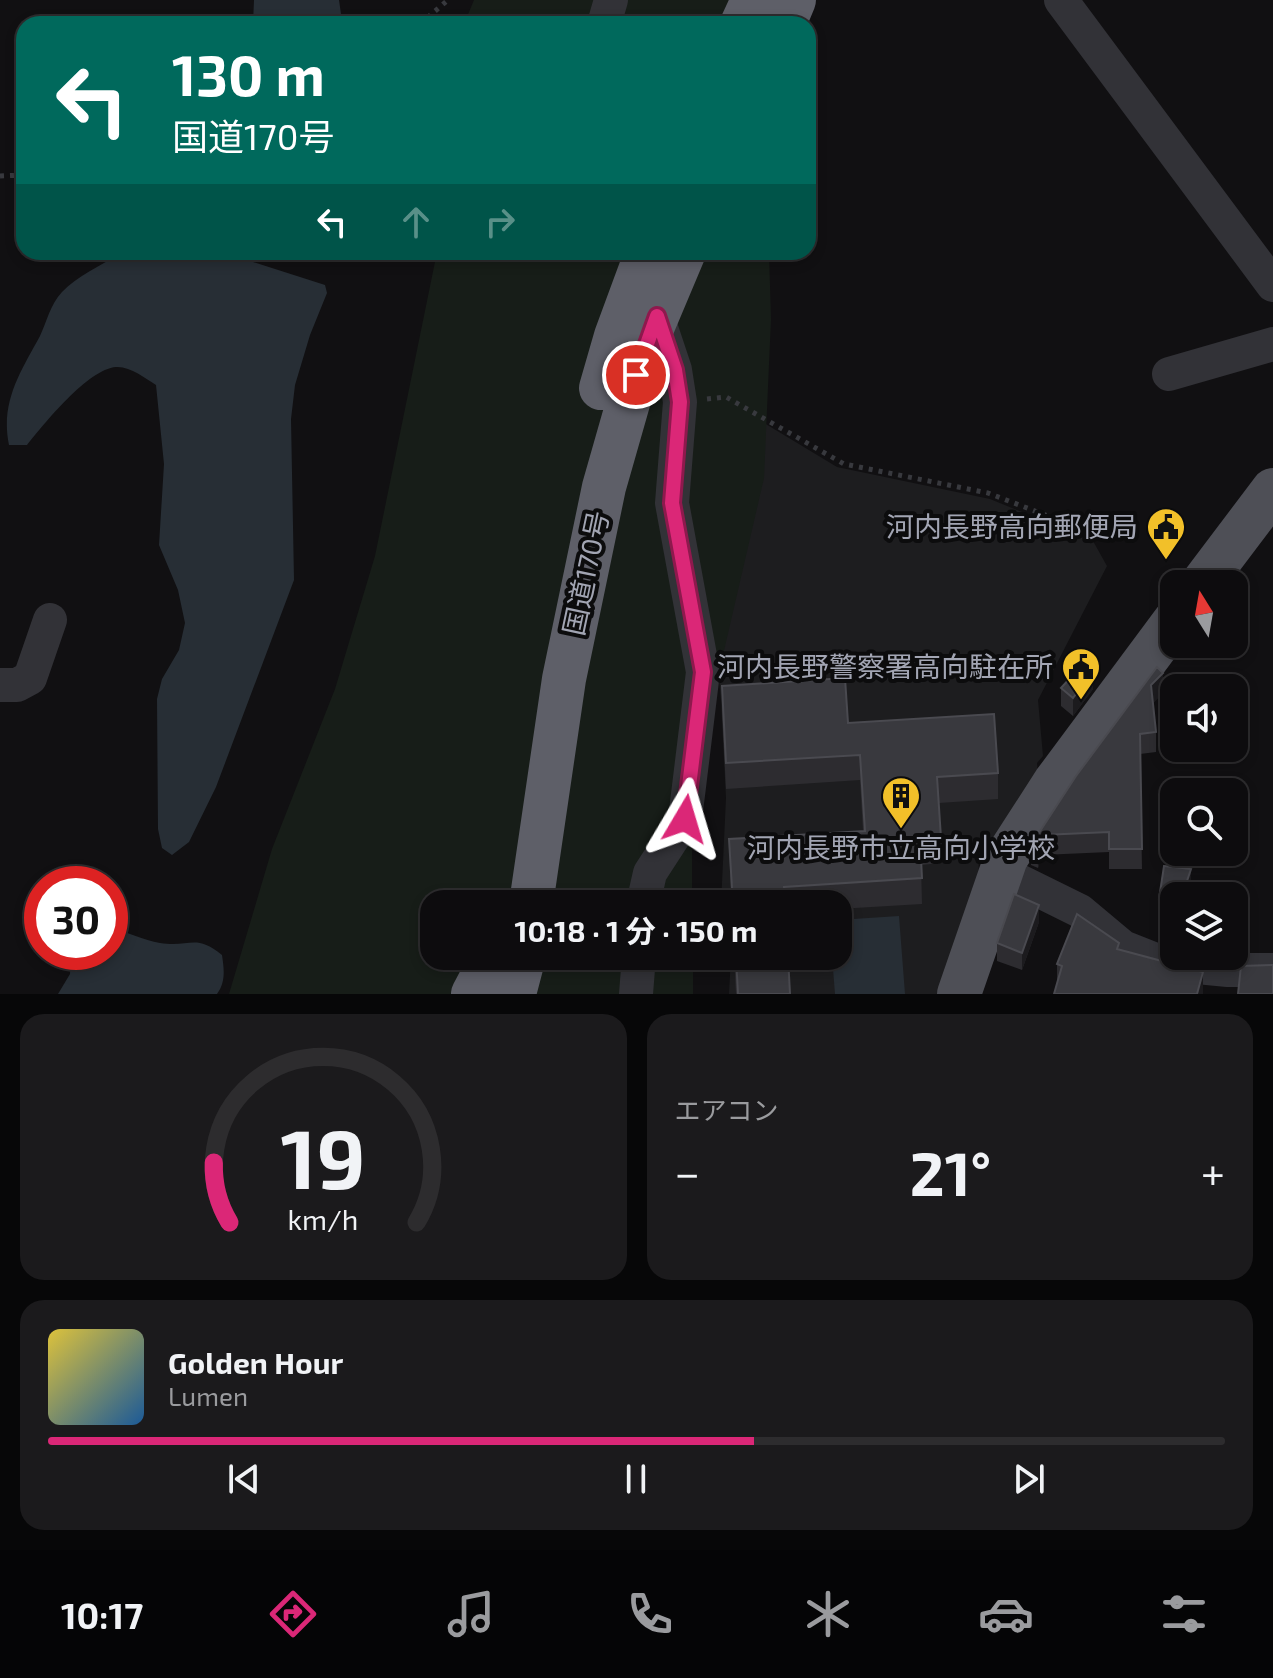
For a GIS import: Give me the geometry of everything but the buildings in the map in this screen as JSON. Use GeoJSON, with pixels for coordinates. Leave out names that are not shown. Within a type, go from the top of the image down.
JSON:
{"type":"FeatureCollection","features":[{"type":"Feature","properties":{"kind":"highway","name":"国道170号"},"geometry":{"type":"LineString","coordinates":[[504,890],[533,678],[574,482],[616,336],[652,260]]}},
{"type":"Feature","properties":{"kind":"highway","name":"国道170号"},"geometry":{"type":"LineString","coordinates":[[533,890],[564,679],[601,502],[644,347],[657,316],[655,260]]}},
{"type":"Feature","properties":{"kind":"highway"},"geometry":{"type":"LineString","coordinates":[[473,994],[486,970]]}},
{"type":"Feature","properties":{"kind":"highway"},"geometry":{"type":"LineString","coordinates":[[485,994],[491,970]]}},
{"type":"Feature","properties":{"kind":"highway"},"geometry":{"type":"LineString","coordinates":[[514,994],[520,970]]}},
{"type":"Feature","properties":{"kind":"highway"},"geometry":{"type":"LineString","coordinates":[[521,994],[523,970]]}},
{"type":"Feature","properties":{"kind":"main road"},"geometry":{"type":"LineString","coordinates":[[1213,570],[1273,490]]}},
{"type":"Feature","properties":{"kind":"main road"},"geometry":{"type":"LineString","coordinates":[[959,994],[1006,858],[1055,782],[1160,641]]}},
{"type":"Feature","properties":{"kind":"street"},"geometry":{"type":"LineString","coordinates":[[1061,0],[1273,285]]}},
{"type":"Feature","properties":{"kind":"street"},"geometry":{"type":"LineString","coordinates":[[646,890],[650,873],[685,819],[703,672],[672,503],[680,402],[675,370],[657,316]]}},
{"type":"Feature","properties":{"kind":"street"},"geometry":{"type":"LineString","coordinates":[[1169,374],[1273,344]]}},
{"type":"Feature","properties":{"kind":"street"},"geometry":{"type":"LineString","coordinates":[[0,685],[17,685],[30,678],[50,620]]}},
{"type":"Feature","properties":{"kind":"street"},"geometry":{"type":"LineString","coordinates":[[1001,872],[1080,911],[1123,947],[1166,964],[1228,970],[1273,970]]}},
{"type":"Feature","properties":{"kind":"street"},"geometry":{"type":"LineString","coordinates":[[636,994],[638,970]]}},
{"type":"Feature","properties":{"kind":"path"},"geometry":{"type":"LineString","coordinates":[[429,16],[448,0]]}},
{"type":"Feature","properties":{"kind":"path"},"geometry":{"type":"LineString","coordinates":[[680,402],[726,397],[844,464],[988,493],[1108,539]]}},
{"type":"Feature","properties":{"kind":"shaded area"},"geometry":{"type":"Polygon","coordinates":[[[254,0],[339,0],[341,16],[253,16],[254,0]]]}},
{"type":"Feature","properties":{"kind":"shaded area"},"geometry":{"type":"Polygon","coordinates":[[[474,0],[748,0],[750,16],[467,16],[474,0]]]}},
{"type":"Feature","properties":{"kind":"shaded area"},"geometry":{"type":"Polygon","coordinates":[[[109,260],[247,260],[325,285],[327,293],[295,385],[291,419],[294,580],[216,787],[189,842],[172,855],[162,848],[158,829],[157,699],[162,679],[179,650],[185,623],[178,590],[159,545],[164,464],[156,385],[127,368],[105,370],[67,399],[27,445],[9,445],[7,415],[14,388],[26,362],[58,297],[109,260]]]}},
{"type":"Feature","properties":{"kind":"shaded area"},"geometry":{"type":"Polygon","coordinates":[[[435,260],[769,260],[771,319],[764,478],[710,711],[692,835],[692,890],[420,890],[420,970],[693,970],[693,994],[229,994],[272,849],[335,689],[375,556],[435,260]]]}},
{"type":"Feature","properties":{"kind":"shaded area"},"geometry":{"type":"Polygon","coordinates":[[[746,412],[837,467],[990,499],[1093,541],[1107,566],[1038,700],[1043,756],[1037,763],[1038,774],[998,834],[978,845],[979,878],[940,994],[729,994],[730,970],[852,970],[852,890],[722,890],[726,798],[713,609],[746,412]]]}},
{"type":"Feature","properties":{"kind":"shaded area"},"geometry":{"type":"Polygon","coordinates":[[[899,916],[905,994],[835,994],[833,970],[852,970],[852,919],[899,916]]]}},
{"type":"Feature","properties":{"kind":"shaded area"},"geometry":{"type":"Polygon","coordinates":[[[128,933],[160,943],[198,943],[213,948],[222,955],[224,975],[217,994],[58,994],[70,970],[128,970],[128,933]]]}},
{"type":"Feature","properties":{"kind":"place","name":"河内長野高向郵便局"},"geometry":{"type":"Point","coordinates":[1166,561]}},
{"type":"Feature","properties":{"kind":"place","name":"河内長野警察署高向駐在所"},"geometry":{"type":"Point","coordinates":[1081,701]}},
{"type":"Feature","properties":{"kind":"place","name":"河内長野市立高向小学校"},"geometry":{"type":"Point","coordinates":[901,830]}},
{"type":"Feature","properties":{"kind":"route"},"geometry":{"type":"LineString","coordinates":[[636,375],[657,316],[675,370],[680,402],[672,503],[703,672],[685,819]]}}]}
